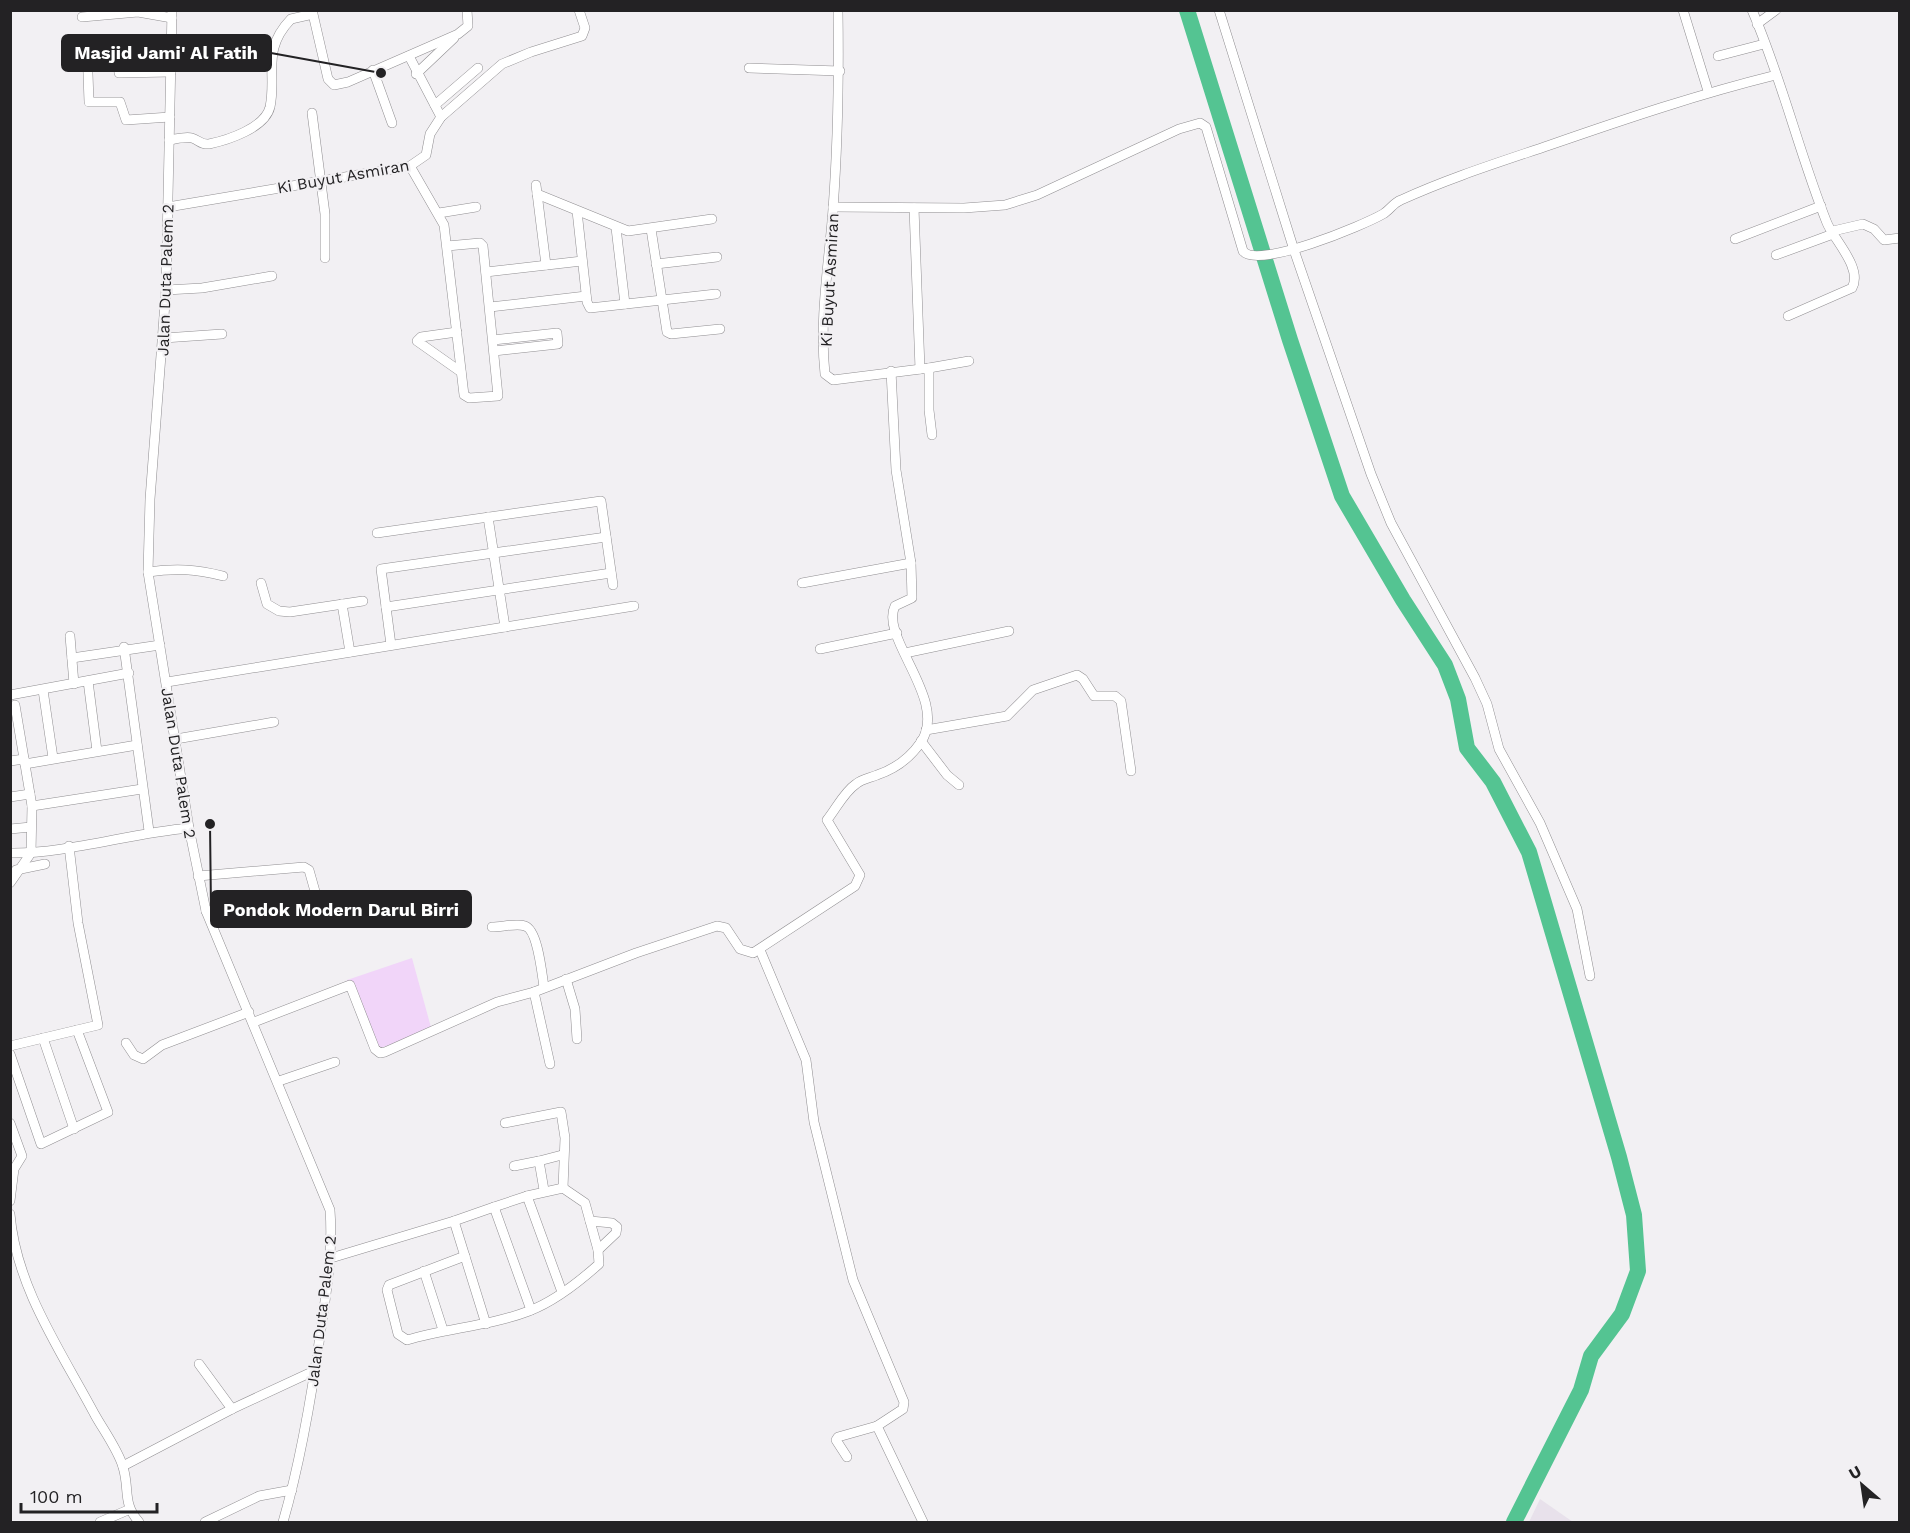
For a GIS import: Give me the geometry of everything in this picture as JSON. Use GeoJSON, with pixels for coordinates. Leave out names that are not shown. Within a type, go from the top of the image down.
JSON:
{"type":"FeatureCollection","features":[{"type":"Feature","properties":{"kind":"street"},"geometry":{"type":"LineString","coordinates":[[416,74],[468,26],[467,10]]}},
{"type":"Feature","properties":{"kind":"street","name":"Ki Buyut Asmiran"},"geometry":{"type":"LineString","coordinates":[[168,207],[410,166],[426,155],[430,134],[441,117],[502,64],[582,36],[585,28],[579,10]]}},
{"type":"Feature","properties":{"kind":"street","name":"Ki Buyut Asmiran"},"geometry":{"type":"LineString","coordinates":[[838,10],[840,71],[833,207],[823,317],[825,374],[833,380],[891,371],[925,369],[969,361]]}},
{"type":"Feature","properties":{"kind":"street"},"geometry":{"type":"LineString","coordinates":[[1219,10],[1290,251],[1391,523],[1475,678],[1487,704],[1499,748],[1560,866],[1577,909],[1590,976]]}},
{"type":"Feature","properties":{"kind":"street"},"geometry":{"type":"LineString","coordinates":[[1683,10],[1708,92]]}},
{"type":"Feature","properties":{"kind":"street"},"geometry":{"type":"LineString","coordinates":[[1752,10],[1821,206],[1852,266],[1854,285],[1788,316]]}},
{"type":"Feature","properties":{"kind":"street"},"geometry":{"type":"LineString","coordinates":[[1758,24],[1776,10]]}},
{"type":"Feature","properties":{"kind":"street"},"geometry":{"type":"LineString","coordinates":[[82,17],[138,12],[172,14]]}},
{"type":"Feature","properties":{"kind":"street"},"geometry":{"type":"LineString","coordinates":[[169,140],[191,138],[204,145],[210,144],[245,131],[265,117],[270,108],[270,58],[291,19],[311,13],[331,83],[342,85],[458,34]]}},
{"type":"Feature","properties":{"kind":"street","name":"Jalan Duta Palem 2"},"geometry":{"type":"LineString","coordinates":[[172,14],[164,338],[150,500],[148,572],[189,828],[206,911],[279,1081],[330,1210],[331,1258],[316,1370],[292,1490],[283,1522]]}},
{"type":"Feature","properties":{"kind":"street"},"geometry":{"type":"LineString","coordinates":[[1718,56],[1764,44]]}},
{"type":"Feature","properties":{"kind":"street"},"geometry":{"type":"LineString","coordinates":[[87,46],[89,102],[120,102],[126,120],[170,117]]}},
{"type":"Feature","properties":{"kind":"street"},"geometry":{"type":"LineString","coordinates":[[117,48],[119,73],[171,72]]}},
{"type":"Feature","properties":{"kind":"street"},"geometry":{"type":"LineString","coordinates":[[409,56],[416,74],[441,117]]}},
{"type":"Feature","properties":{"kind":"street"},"geometry":{"type":"LineString","coordinates":[[88,64],[112,64]]}},
{"type":"Feature","properties":{"kind":"street"},"geometry":{"type":"LineString","coordinates":[[435,105],[478,68]]}},
{"type":"Feature","properties":{"kind":"street"},"geometry":{"type":"LineString","coordinates":[[749,68],[840,71]]}},
{"type":"Feature","properties":{"kind":"street"},"geometry":{"type":"LineString","coordinates":[[373,70],[392,123]]}},
{"type":"Feature","properties":{"kind":"street"},"geometry":{"type":"LineString","coordinates":[[833,207],[963,208],[1020,201],[1179,129],[1200,123],[1206,127],[1243,251],[1250,256],[1262,257],[1290,251],[1377,217],[1398,201],[1453,179],[1708,92],[1776,75]]}},
{"type":"Feature","properties":{"kind":"street"},"geometry":{"type":"LineString","coordinates":[[312,113],[325,214],[325,258]]}},
{"type":"Feature","properties":{"kind":"street"},"geometry":{"type":"LineString","coordinates":[[410,166],[439,213],[447,246],[461,372],[466,396],[498,396],[486,272],[480,243],[447,246]]}},
{"type":"Feature","properties":{"kind":"street"},"geometry":{"type":"LineString","coordinates":[[546,265],[537,189],[577,211],[628,231],[712,219]]}},
{"type":"Feature","properties":{"kind":"street"},"geometry":{"type":"LineString","coordinates":[[1735,239],[1821,206]]}},
{"type":"Feature","properties":{"kind":"street"},"geometry":{"type":"LineString","coordinates":[[439,213],[476,207]]}},
{"type":"Feature","properties":{"kind":"street"},"geometry":{"type":"LineString","coordinates":[[914,208],[932,435]]}},
{"type":"Feature","properties":{"kind":"street"},"geometry":{"type":"LineString","coordinates":[[577,211],[586,296],[592,308],[716,294]]}},
{"type":"Feature","properties":{"kind":"street"},"geometry":{"type":"LineString","coordinates":[[1776,255],[1833,232],[1863,224],[1874,229],[1884,240],[1899,238]]}},
{"type":"Feature","properties":{"kind":"street"},"geometry":{"type":"LineString","coordinates":[[616,228],[625,304]]}},
{"type":"Feature","properties":{"kind":"street"},"geometry":{"type":"LineString","coordinates":[[651,229],[669,334],[720,329]]}},
{"type":"Feature","properties":{"kind":"street"},"geometry":{"type":"LineString","coordinates":[[656,264],[717,257]]}},
{"type":"Feature","properties":{"kind":"street"},"geometry":{"type":"LineString","coordinates":[[486,272],[582,261]]}},
{"type":"Feature","properties":{"kind":"street"},"geometry":{"type":"LineString","coordinates":[[166,290],[202,288],[272,276]]}},
{"type":"Feature","properties":{"kind":"street"},"geometry":{"type":"LineString","coordinates":[[490,307],[586,296]]}},
{"type":"Feature","properties":{"kind":"street"},"geometry":{"type":"LineString","coordinates":[[457,332],[421,337],[417,341],[461,372]]}},
{"type":"Feature","properties":{"kind":"street"},"geometry":{"type":"LineString","coordinates":[[493,340],[557,333],[558,344],[494,351]]}},
{"type":"Feature","properties":{"kind":"street"},"geometry":{"type":"LineString","coordinates":[[164,338],[222,334]]}},
{"type":"Feature","properties":{"kind":"street"},"geometry":{"type":"LineString","coordinates":[[254,1022],[350,986],[372,1044],[380,1053],[496,1002],[534,992],[717,926],[726,928],[745,952],[760,950],[859,881],[860,875],[852,858],[827,820],[857,783],[898,766],[921,741],[928,722],[922,695],[897,633],[892,611],[898,604],[912,598],[911,563],[896,470],[891,371]]}},
{"type":"Feature","properties":{"kind":"street"},"geometry":{"type":"LineString","coordinates":[[376,533],[601,501],[613,585]]}},
{"type":"Feature","properties":{"kind":"street"},"geometry":{"type":"LineString","coordinates":[[488,517],[505,627]]}},
{"type":"Feature","properties":{"kind":"street"},"geometry":{"type":"LineString","coordinates":[[391,645],[381,569],[606,537]]}},
{"type":"Feature","properties":{"kind":"street"},"geometry":{"type":"LineString","coordinates":[[802,583],[911,563]]}},
{"type":"Feature","properties":{"kind":"street"},"geometry":{"type":"LineString","coordinates":[[148,572],[173,568],[195,569],[223,576]]}},
{"type":"Feature","properties":{"kind":"street"},"geometry":{"type":"LineString","coordinates":[[386,607],[611,573]]}},
{"type":"Feature","properties":{"kind":"street"},"geometry":{"type":"LineString","coordinates":[[261,583],[267,604],[279,611],[290,612],[363,601]]}},
{"type":"Feature","properties":{"kind":"street"},"geometry":{"type":"LineString","coordinates":[[342,604],[350,652]]}},
{"type":"Feature","properties":{"kind":"street"},"geometry":{"type":"LineString","coordinates":[[167,682],[634,606]]}},
{"type":"Feature","properties":{"kind":"street"},"geometry":{"type":"LineString","coordinates":[[905,653],[972,637],[1010,631]]}},
{"type":"Feature","properties":{"kind":"street"},"geometry":{"type":"LineString","coordinates":[[820,649],[897,633]]}},
{"type":"Feature","properties":{"kind":"street"},"geometry":{"type":"LineString","coordinates":[[70,636],[74,684]]}},
{"type":"Feature","properties":{"kind":"street"},"geometry":{"type":"LineString","coordinates":[[72,658],[160,645]]}},
{"type":"Feature","properties":{"kind":"street"},"geometry":{"type":"LineString","coordinates":[[124,649],[149,831]]}},
{"type":"Feature","properties":{"kind":"street"},"geometry":{"type":"LineString","coordinates":[[10,695],[129,673]]}},
{"type":"Feature","properties":{"kind":"street"},"geometry":{"type":"LineString","coordinates":[[926,730],[1007,716],[1033,690],[1077,675],[1083,679],[1094,696],[1115,696],[1121,701],[1131,771]]}},
{"type":"Feature","properties":{"kind":"street"},"geometry":{"type":"LineString","coordinates":[[88,681],[97,751]]}},
{"type":"Feature","properties":{"kind":"street"},"geometry":{"type":"LineString","coordinates":[[43,690],[53,758]]}},
{"type":"Feature","properties":{"kind":"street"},"geometry":{"type":"LineString","coordinates":[[10,883],[14,870],[31,853],[32,806],[15,724],[15,705]]}},
{"type":"Feature","properties":{"kind":"street"},"geometry":{"type":"LineString","coordinates":[[176,739],[274,722]]}},
{"type":"Feature","properties":{"kind":"street"},"geometry":{"type":"LineString","coordinates":[[921,741],[959,785]]}},
{"type":"Feature","properties":{"kind":"street"},"geometry":{"type":"LineString","coordinates":[[10,761],[53,758],[137,745]]}},
{"type":"Feature","properties":{"kind":"street"},"geometry":{"type":"LineString","coordinates":[[32,806],[142,789]]}},
{"type":"Feature","properties":{"kind":"street"},"geometry":{"type":"LineString","coordinates":[[10,797],[30,794]]}},
{"type":"Feature","properties":{"kind":"street"},"geometry":{"type":"LineString","coordinates":[[10,830],[31,827]]}},
{"type":"Feature","properties":{"kind":"street"},"geometry":{"type":"LineString","coordinates":[[10,853],[31,853],[149,831],[189,828]]}},
{"type":"Feature","properties":{"kind":"street"},"geometry":{"type":"LineString","coordinates":[[10,1046],[98,1025],[78,923],[69,846]]}},
{"type":"Feature","properties":{"kind":"street"},"geometry":{"type":"LineString","coordinates":[[14,870],[45,864]]}},
{"type":"Feature","properties":{"kind":"street"},"geometry":{"type":"LineString","coordinates":[[198,876],[304,867],[309,870],[318,902]]}},
{"type":"Feature","properties":{"kind":"street"},"geometry":{"type":"LineString","coordinates":[[206,911],[264,908],[269,910],[272,917]]}},
{"type":"Feature","properties":{"kind":"street"},"geometry":{"type":"LineString","coordinates":[[492,927],[525,925],[530,929],[536,941],[544,987]]}},
{"type":"Feature","properties":{"kind":"street"},"geometry":{"type":"LineString","coordinates":[[760,950],[806,1060],[814,1122],[853,1280],[903,1399],[903,1409],[877,1426],[838,1437],[836,1440],[847,1457]]}},
{"type":"Feature","properties":{"kind":"street"},"geometry":{"type":"LineString","coordinates":[[566,979],[575,1009],[577,1039]]}},
{"type":"Feature","properties":{"kind":"street"},"geometry":{"type":"LineString","coordinates":[[534,992],[550,1064]]}},
{"type":"Feature","properties":{"kind":"street"},"geometry":{"type":"LineString","coordinates":[[126,1043],[134,1055],[143,1059],[162,1045],[249,1012]]}},
{"type":"Feature","properties":{"kind":"street"},"geometry":{"type":"LineString","coordinates":[[10,1054],[41,1144],[108,1112],[77,1030]]}},
{"type":"Feature","properties":{"kind":"street"},"geometry":{"type":"LineString","coordinates":[[43,1038],[74,1129]]}},
{"type":"Feature","properties":{"kind":"street"},"geometry":{"type":"LineString","coordinates":[[279,1081],[335,1062]]}},
{"type":"Feature","properties":{"kind":"street"},"geometry":{"type":"LineString","coordinates":[[505,1123],[561,1112],[565,1138],[562,1155],[563,1188]]}},
{"type":"Feature","properties":{"kind":"street"},"geometry":{"type":"LineString","coordinates":[[10,1124],[22,1156],[14,1169],[10,1201]]}},
{"type":"Feature","properties":{"kind":"street"},"geometry":{"type":"LineString","coordinates":[[514,1166],[562,1155]]}},
{"type":"Feature","properties":{"kind":"street"},"geometry":{"type":"LineString","coordinates":[[539,1161],[544,1190]]}},
{"type":"Feature","properties":{"kind":"street"},"geometry":{"type":"LineString","coordinates":[[331,1258],[454,1221],[544,1190],[563,1188],[585,1203],[598,1250],[599,1264],[562,1292],[531,1310],[486,1324],[443,1330],[407,1340],[398,1334],[387,1288],[393,1282],[465,1256]]}},
{"type":"Feature","properties":{"kind":"street"},"geometry":{"type":"LineString","coordinates":[[527,1196],[562,1292]]}},
{"type":"Feature","properties":{"kind":"street"},"geometry":{"type":"LineString","coordinates":[[494,1207],[531,1310]]}},
{"type":"Feature","properties":{"kind":"street"},"geometry":{"type":"LineString","coordinates":[[10,1214],[13,1242],[21,1271],[40,1313],[123,1466],[128,1510],[139,1522]]}},
{"type":"Feature","properties":{"kind":"street"},"geometry":{"type":"LineString","coordinates":[[454,1221],[486,1324]]}},
{"type":"Feature","properties":{"kind":"street"},"geometry":{"type":"LineString","coordinates":[[590,1221],[612,1223],[617,1227],[616,1233],[598,1250]]}},
{"type":"Feature","properties":{"kind":"street"},"geometry":{"type":"LineString","coordinates":[[424,1271],[443,1330]]}},
{"type":"Feature","properties":{"kind":"street"},"geometry":{"type":"LineString","coordinates":[[199,1364],[232,1408]]}},
{"type":"Feature","properties":{"kind":"street"},"geometry":{"type":"LineString","coordinates":[[123,1466],[232,1408],[316,1370]]}},
{"type":"Feature","properties":{"kind":"street"},"geometry":{"type":"LineString","coordinates":[[877,1426],[923,1522]]}},
{"type":"Feature","properties":{"kind":"street"},"geometry":{"type":"LineString","coordinates":[[205,1522],[259,1496],[292,1490]]}},
{"type":"Feature","properties":{"kind":"street"},"geometry":{"type":"LineString","coordinates":[[100,1522],[128,1510]]}},
{"type":"Feature","properties":{"kind":"shaded area"},"geometry":{"type":"Polygon","coordinates":[[[412,958],[432,1031],[371,1051],[347,980],[412,958]]]}},
{"type":"Feature","properties":{"kind":"shaded area"},"geometry":{"type":"Polygon","coordinates":[[[1540,1499],[1573,1522],[1529,1522],[1540,1499]]]}},
{"type":"Feature","properties":{"kind":"waterway"},"geometry":{"type":"LineString","coordinates":[[1187,10],[1290,340],[1342,496],[1403,600],[1445,665],[1458,699],[1467,748],[1493,782],[1529,852],[1634,1215],[1638,1271],[1622,1314],[1591,1356],[1581,1390],[1514,1522]]}},
{"type":"Feature","properties":{"kind":"place","name":"Masjid Jami' Al Fatih"},"geometry":{"type":"Point","coordinates":[381,73]}},
{"type":"Feature","properties":{"kind":"place","name":"Pondok Modern Darul Birri"},"geometry":{"type":"Point","coordinates":[210,824]}}]}
